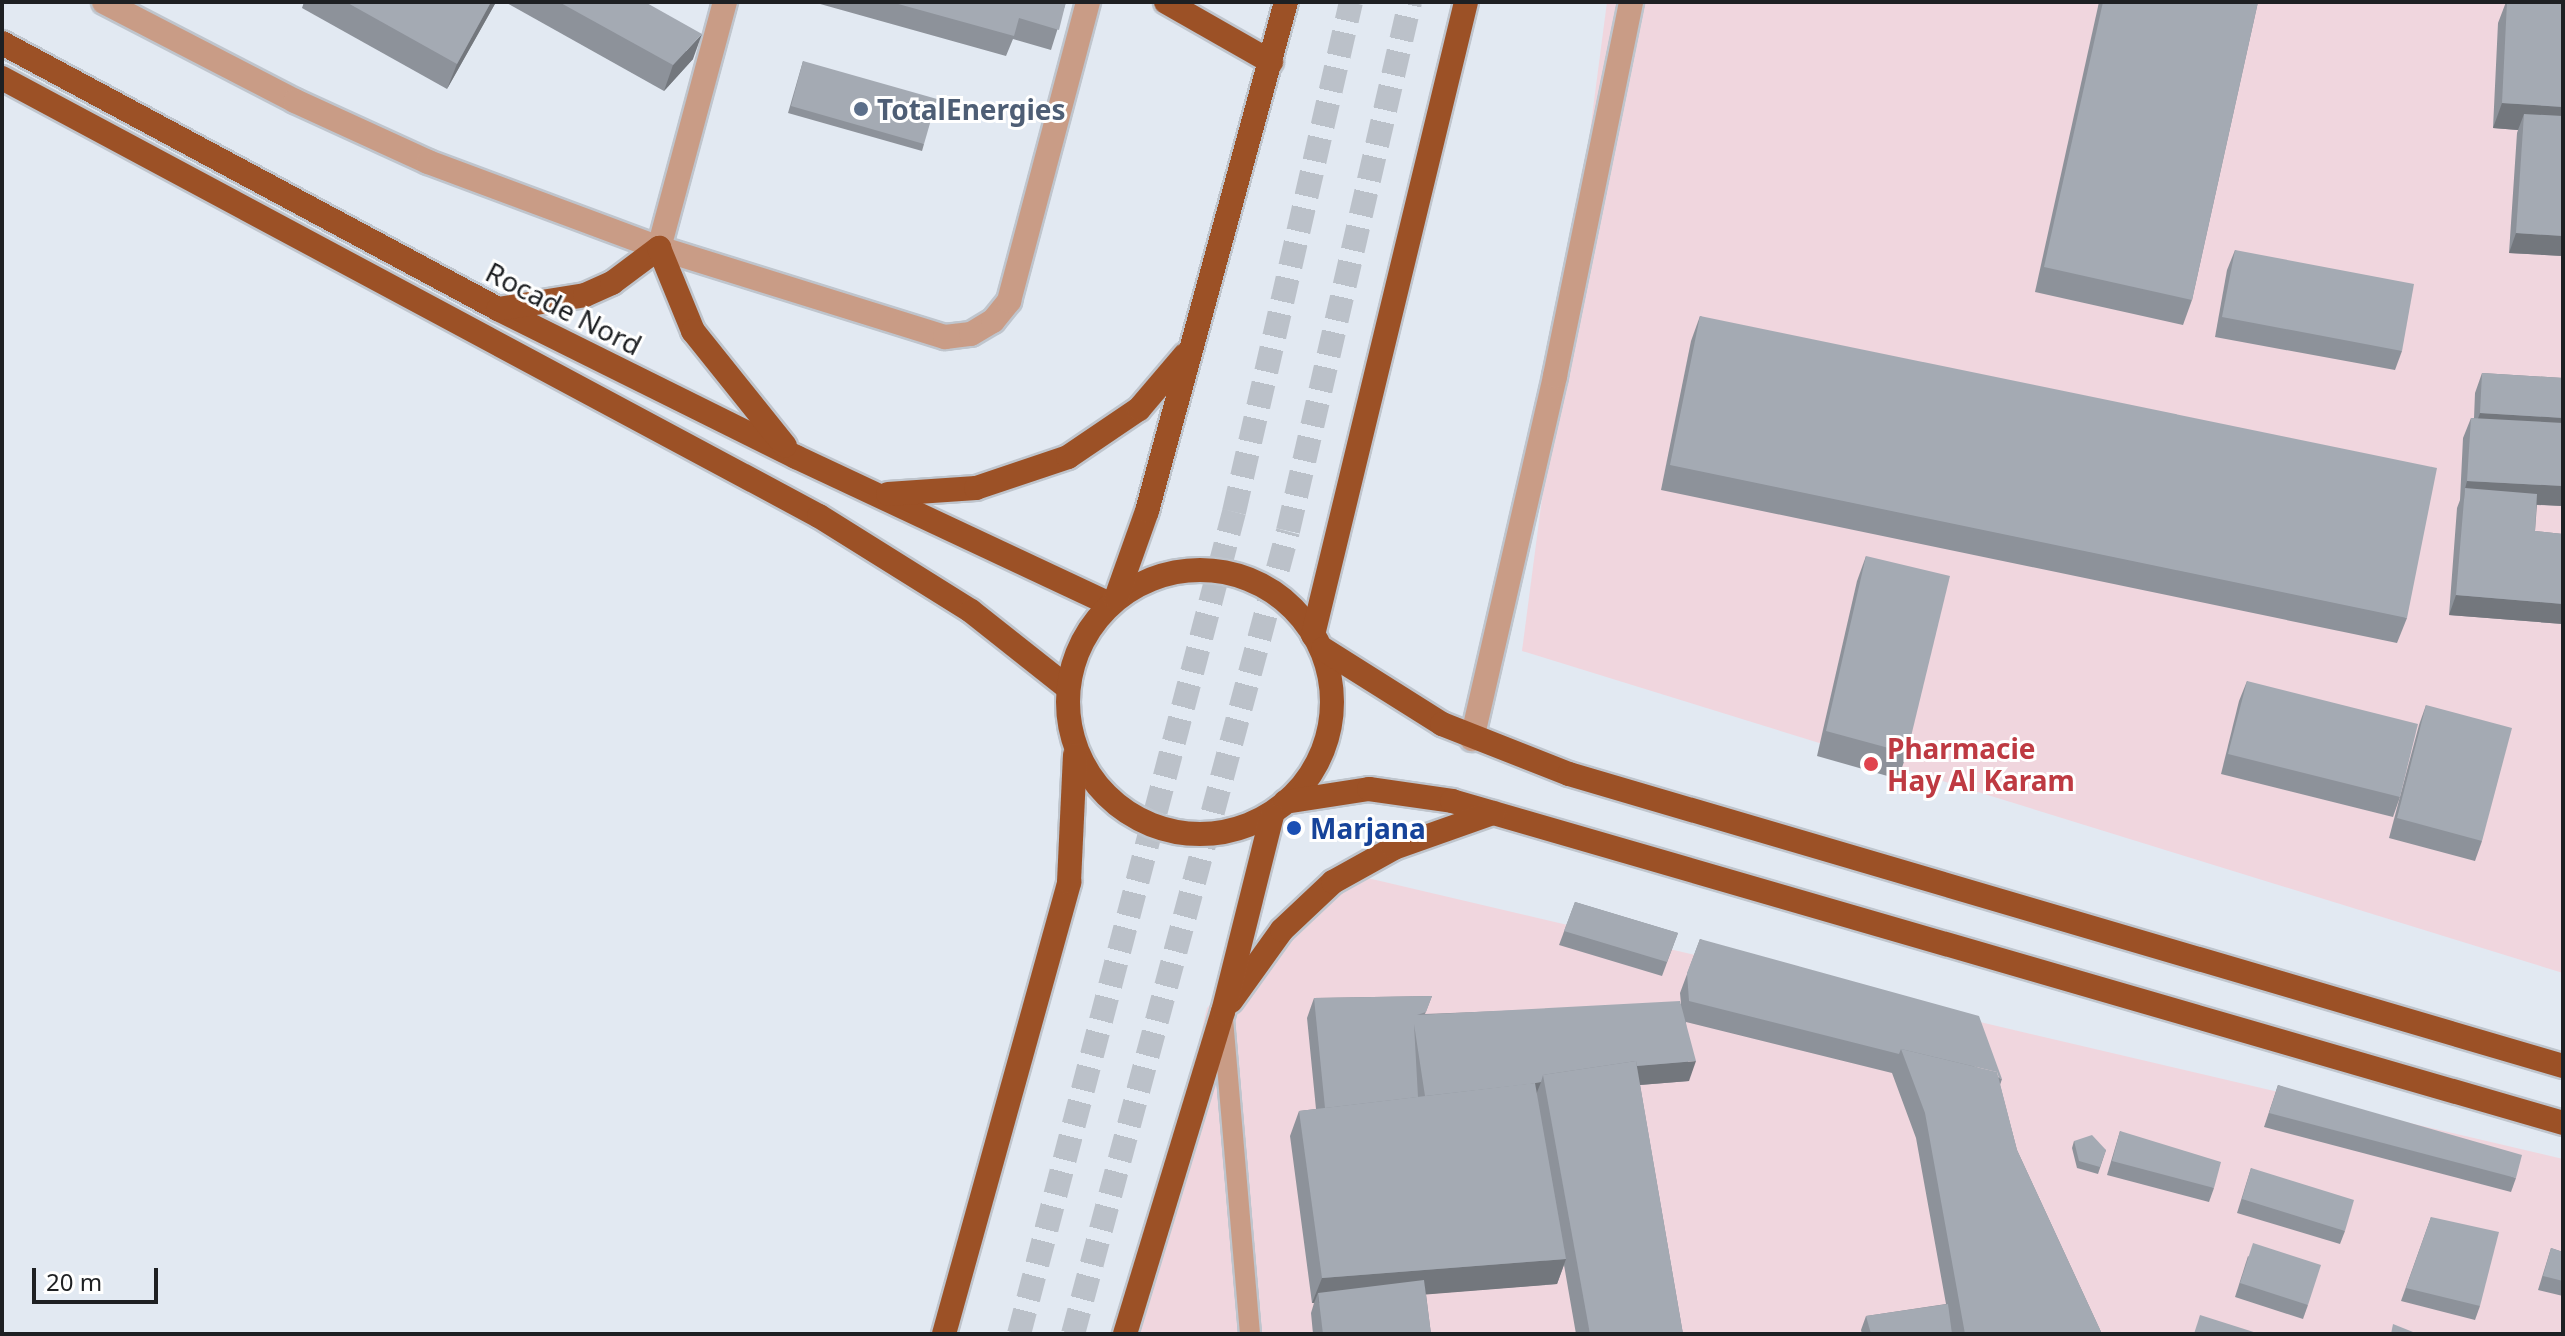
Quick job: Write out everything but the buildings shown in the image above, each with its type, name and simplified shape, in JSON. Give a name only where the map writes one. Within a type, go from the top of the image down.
[{"type":"highway","points":[[1166,2],[1271,62]]},
{"type":"highway","points":[[1113,601],[1196,340],[1286,2]]},
{"type":"highway","points":[[1125,1334],[1223,1012],[1279,809],[1308,779],[1326,738],[1331,683],[1318,642],[1466,2]]},
{"type":"highway","name":"Rocade Nord","points":[[2,43],[498,309],[796,457],[884,495],[1009,559],[1113,601]]},
{"type":"highway","points":[[2,78],[845,531],[971,611],[1067,687]]},
{"type":"highway","points":[[498,309],[585,295],[637,267],[659,248],[693,331],[720,371],[796,457]]},
{"type":"highway","points":[[884,495],[976,488],[1068,457],[1139,409],[1171,376],[1196,340]]},
{"type":"highway","points":[[944,1334],[1069,882],[1077,796],[1067,687],[1089,628],[1113,601],[1164,574],[1227,572],[1284,600],[1318,642],[1380,689],[1472,739],[1569,774],[2563,1066]]},
{"type":"highway","points":[[1075,749],[1111,801],[1166,830],[1229,831],[1279,809],[1369,789],[1493,813],[2563,1123]]},
{"type":"highway","points":[[1223,1012],[1282,930],[1333,882],[1394,848],[1493,813]]},
{"type":"street","points":[[104,2],[295,101],[428,162],[659,248],[920,332],[971,334],[993,321],[1009,301],[1088,2]]},
{"type":"street","points":[[659,248],[725,2]]},
{"type":"street","points":[[1472,739],[1555,376],[1631,2]]},
{"type":"street","points":[[685,46],[711,60]]},
{"type":"lane","points":[[1223,1012],[1250,1334]]},
{"type":"shaded area","points":[[1607,2],[2563,2],[2563,973],[1522,651]]},
{"type":"shaded area","points":[[1342,872],[2563,1159],[2563,1334],[1130,1334],[1207,1008]]},
{"type":"tunnel","points":[[1019,1334],[1234,512],[1351,2]]},
{"type":"tunnel","points":[[1073,1334],[1288,531],[1410,2]]},
{"type":"place","name":"TotalEnergies","points":[[861,109]]},
{"type":"place","name":"Pharmacie Hay Al Karam","points":[[1871,764]]},
{"type":"place","name":"Marjana","points":[[1294,828]]}]
